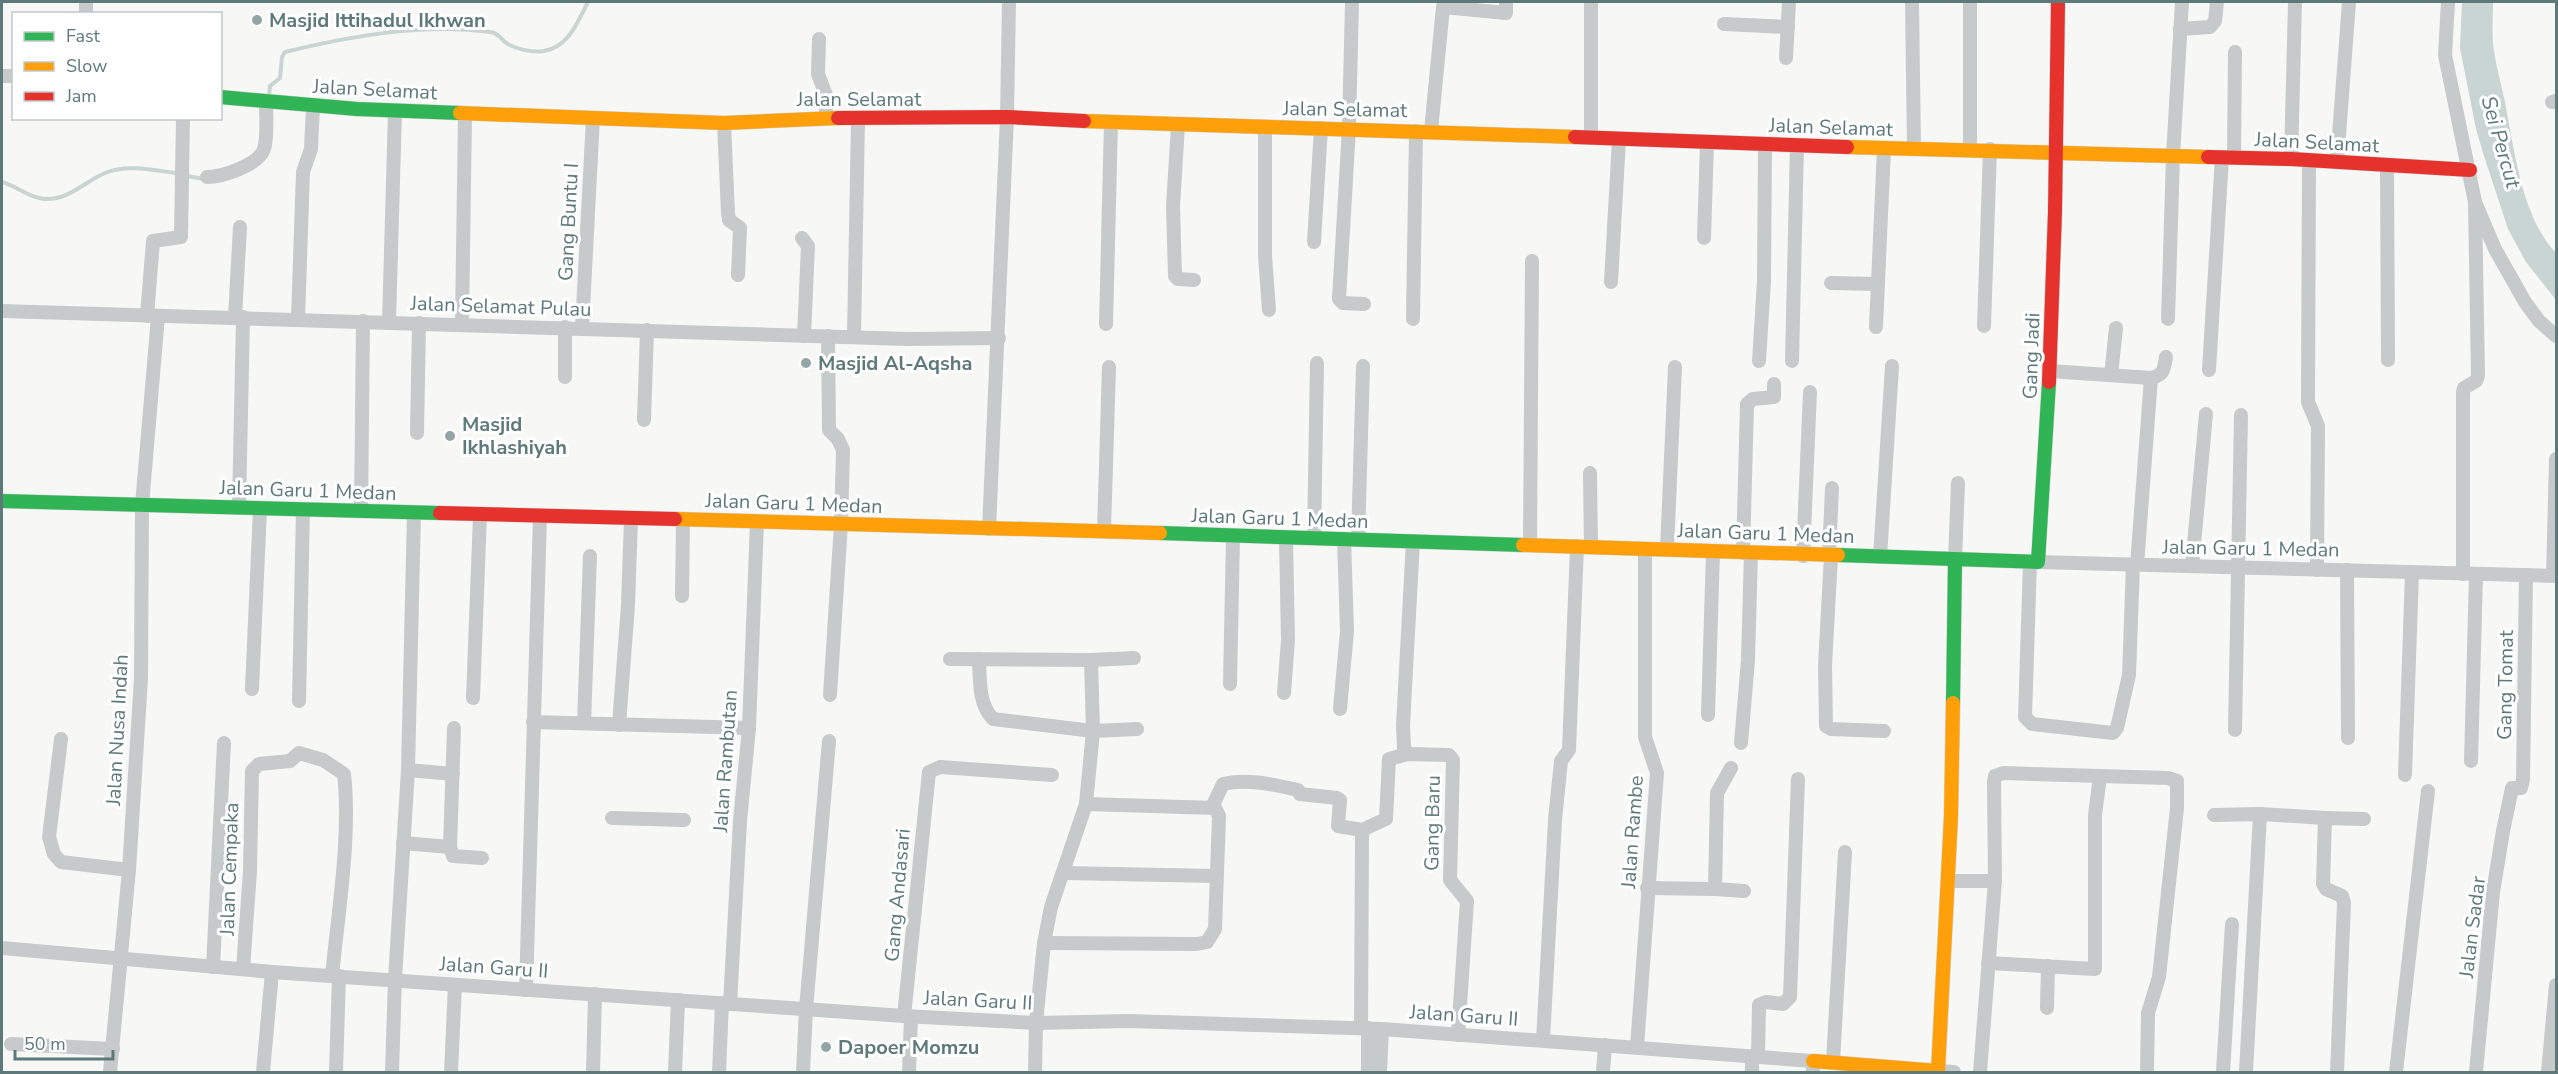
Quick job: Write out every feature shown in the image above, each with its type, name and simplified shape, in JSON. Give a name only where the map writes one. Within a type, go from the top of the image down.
[{"type":"street","points":[[990,529],[1007,117],[1009,2]]},
{"type":"street","points":[[1352,2],[1349,128],[1339,299],[1343,303],[1364,304]]},
{"type":"street","points":[[1431,131],[1443,4],[1506,13],[1506,2]]},
{"type":"street","points":[[1591,2],[1591,138]]},
{"type":"street","points":[[1786,58],[1789,2]]},
{"type":"street","points":[[1912,2],[1914,149]]},
{"type":"street","points":[[1970,2],[1970,149]]},
{"type":"street","name":"Gang Jadi","points":[[2034,562],[2050,371],[2058,152],[2058,2]]},
{"type":"street","points":[[2168,319],[2173,156],[2182,2]]},
{"type":"street","points":[[2180,28],[2210,27],[2215,21],[2217,2]]},
{"type":"street","points":[[2291,159],[2295,2]]},
{"type":"street","points":[[2337,162],[2349,2]]},
{"type":"street","points":[[2448,2],[2445,55],[2475,202],[2478,376],[2476,381],[2464,388],[2463,392],[2470,574],[2471,761]]},
{"type":"street","points":[[1724,24],[1788,27]]},
{"type":"street","points":[[819,39],[818,74],[826,95],[826,118]]},
{"type":"street","points":[[2209,370],[2235,52]]},
{"type":"street","name":"Jalan Selamat","points":[[222,97],[395,111],[724,123],[826,118],[1007,117],[1765,145],[1990,149],[2291,159],[2470,170]]},
{"type":"street","points":[[207,177],[225,175],[257,159],[264,150],[266,102]]},
{"type":"street","points":[[298,319],[303,172],[311,148],[314,106]]},
{"type":"street","points":[[389,322],[395,111]]},
{"type":"street","points":[[462,324],[465,114]]},
{"type":"street","name":"Gang Buntu I","points":[[582,328],[593,118]]},
{"type":"street","points":[[854,337],[858,119]]},
{"type":"street","name":"Jalan Nusa Indah","points":[[110,1072],[129,870],[141,678],[142,505],[153,316],[153,241],[181,237],[183,120]]},
{"type":"street","points":[[1106,324],[1111,122]]},
{"type":"street","points":[[724,123],[729,220],[740,228],[738,275]]},
{"type":"street","points":[[1178,125],[1173,206],[1175,276],[1178,279],[1194,280]]},
{"type":"street","points":[[1265,127],[1265,256],[1269,310]]},
{"type":"street","points":[[1314,242],[1321,128]]},
{"type":"street","points":[[1413,319],[1416,131]]},
{"type":"street","points":[[1611,282],[1619,139]]},
{"type":"street","points":[[1704,238],[1707,142]]},
{"type":"street","points":[[1759,361],[1764,281],[1765,145]]},
{"type":"street","points":[[1792,361],[1797,145]]},
{"type":"street","points":[[1876,327],[1876,284],[1884,148]]},
{"type":"street","points":[[1984,326],[1990,149]]},
{"type":"street","points":[[2309,160],[2308,402],[2318,426],[2317,570]]},
{"type":"street","points":[[2387,165],[2388,360]]},
{"type":"street","points":[[2475,202],[2495,249],[2525,302],[2539,321],[2556,336]]},
{"type":"street","points":[[239,508],[240,227]]},
{"type":"street","points":[[802,238],[808,246],[804,336]]},
{"type":"street","points":[[1530,544],[1532,261]]},
{"type":"street","points":[[1831,283],[1876,284]]},
{"type":"street","name":"Jalan Selamat Pulau","points":[[2,311],[804,336],[999,338]]},
{"type":"street","points":[[361,511],[363,321]]},
{"type":"street","points":[[417,433],[419,323]]},
{"type":"street","points":[[565,327],[565,377]]},
{"type":"street","points":[[2111,375],[2116,328]]},
{"type":"street","points":[[644,420],[647,330]]},
{"type":"street","points":[[828,336],[829,430],[843,450],[841,524],[830,694]]},
{"type":"street","points":[[2050,371],[2151,378],[2161,376],[2164,372],[2166,357]]},
{"type":"street","points":[[1314,538],[1317,363]]},
{"type":"street","points":[[1340,709],[1363,366]]},
{"type":"street","points":[[1880,557],[1892,366]]},
{"type":"street","points":[[1104,531],[1109,367]]},
{"type":"street","points":[[1668,549],[1675,367]]},
{"type":"street","points":[[2034,562],[2025,717],[2032,724],[2112,733],[2117,728],[2129,675],[2135,565],[2151,378]]},
{"type":"street","points":[[1741,743],[1748,660],[1747,404],[1753,399],[1774,397],[1774,384]]},
{"type":"street","points":[[1803,556],[1810,392]]},
{"type":"street","points":[[2192,566],[2206,414]]},
{"type":"street","points":[[2235,730],[2241,415]]},
{"type":"street","points":[[2555,576],[2556,459]]},
{"type":"street","points":[[1543,1040],[1555,820],[1561,761],[1569,750],[1590,473]]},
{"type":"street","points":[[1938,1071],[1948,881],[1958,483]]},
{"type":"street","points":[[1832,488],[1825,665],[1826,726],[1831,729],[1884,730]]},
{"type":"street","name":"Jalan Garu 1 Medan","points":[[2,501],[1104,531],[1233,537],[1530,544],[1803,556],[2555,576]]},
{"type":"street","points":[[252,689],[260,508]]},
{"type":"street","points":[[299,701],[303,509]]},
{"type":"street","points":[[392,1072],[395,979],[408,770],[414,513]]},
{"type":"street","points":[[473,698],[480,515]]},
{"type":"street","points":[[526,990],[540,516]]},
{"type":"street","points":[[619,724],[628,605],[631,519]]},
{"type":"street","points":[[682,596],[683,520]]},
{"type":"street","name":"Jalan Rambutan","points":[[719,1072],[749,728],[757,522]]},
{"type":"street","points":[[1230,684],[1233,537]]},
{"type":"street","points":[[1284,693],[1288,640],[1286,538]]},
{"type":"street","points":[[1212,807],[1223,784],[1231,782],[1276,785],[1298,790],[1300,794],[1337,798],[1340,800],[1338,826],[1362,830],[1386,819],[1388,760],[1408,754],[1404,748],[1403,725],[1413,541]]},
{"type":"street","name":"Jalan Rambe","points":[[1637,1047],[1657,773],[1645,737],[1645,549]]},
{"type":"street","points":[[1708,715],[1713,551]]},
{"type":"street","points":[[584,723],[590,556]]},
{"type":"street","points":[[2347,570],[2348,738]]},
{"type":"street","points":[[2405,776],[2412,573]]},
{"type":"street","name":"Gang Tomat","points":[[2514,787],[2521,788],[2523,780],[2526,575]]},
{"type":"street","points":[[950,659],[1134,658]]},
{"type":"street","points":[[979,659],[985,711],[993,718],[1093,731],[1137,729]]},
{"type":"street","points":[[1035,1072],[1036,1023],[1044,943],[1051,908],[1086,804],[1093,731],[1091,660]]},
{"type":"street","points":[[533,722],[749,728]]},
{"type":"street","points":[[454,728],[450,847],[453,856],[482,858]]},
{"type":"street","points":[[61,739],[49,837],[54,854],[61,862],[129,870]]},
{"type":"street","points":[[803,1072],[806,1009],[829,741]]},
{"type":"street","points":[[213,967],[224,743]]},
{"type":"street","name":"Jalan Cempaka","points":[[243,969],[250,871],[252,771],[260,765],[290,761],[299,753],[323,760],[344,774],[346,807],[336,976]]},
{"type":"street","name":"Gang Baru","points":[[1408,754],[1449,755],[1453,760],[1450,880],[1467,901],[1458,1035]]},
{"type":"street","name":"Gang Andasari","points":[[909,1072],[908,1016],[929,772],[940,767],[1052,775]]},
{"type":"street","points":[[1715,889],[1717,793],[1731,768]]},
{"type":"street","points":[[408,770],[453,774]]},
{"type":"street","points":[[1980,1072],[1995,882],[1995,776],[2003,773],[2173,778],[2178,786],[2159,977],[2148,1013],[2147,1072]]},
{"type":"street","points":[[1988,963],[2095,969],[2095,815],[2100,776]]},
{"type":"street","points":[[1752,1072],[1759,1005],[1766,1002],[1783,1004],[1790,998],[1798,779]]},
{"type":"street","name":"Jalan Sadar","points":[[2476,1072],[2493,892],[2503,831],[2514,787]]},
{"type":"street","points":[[2396,1072],[2428,791]]},
{"type":"street","points":[[1044,943],[1197,944],[1207,942],[1215,929],[1218,810],[1212,807],[1086,804]]},
{"type":"street","points":[[2246,1072],[2260,814]]},
{"type":"street","points":[[2214,815],[2260,814],[2364,819]]},
{"type":"street","points":[[612,818],[684,820]]},
{"type":"street","points":[[2325,818],[2323,884],[2326,889],[2342,896],[2344,903],[2337,1072]]},
{"type":"street","points":[[1362,830],[1370,1028],[1368,1072]]},
{"type":"street","points":[[403,843],[450,847]]},
{"type":"street","points":[[1833,1062],[1845,852]]},
{"type":"street","points":[[1064,873],[1216,876]]},
{"type":"street","points":[[1948,881],[1995,882]]},
{"type":"street","points":[[1647,888],[1744,891]]},
{"type":"street","points":[[2223,1072],[2232,924]]},
{"type":"street","name":"Jalan Garu II","points":[[2,948],[272,972],[908,1016],[1036,1023],[1129,1021],[1370,1028],[1755,1057],[1813,1067],[1833,1062],[1880,1068],[1954,1072]]},
{"type":"street","points":[[2047,1008],[2048,966]]},
{"type":"street","points":[[263,1072],[272,972]]},
{"type":"street","points":[[336,976],[336,1072]]},
{"type":"street","points":[[452,1072],[455,985]]},
{"type":"street","points":[[2548,1072],[2556,986]]},
{"type":"street","points":[[593,1072],[595,994]]},
{"type":"street","points":[[675,1072],[678,1000]]},
{"type":"street","points":[[1370,1028],[1380,1072]]},
{"type":"street","points":[[11,1044],[113,1049]]},
{"type":"street","points":[[1603,1072],[1605,1045]]},
{"type":"water","name":"Sei Percut","points":[[2462,2],[2493,2],[2494,50],[2516,161],[2527,202],[2535,221],[2544,238],[2556,253],[2556,300],[2526,262],[2508,229],[2484,156],[2476,129],[2460,48]]},
{"type":"waterway","points":[[269,96],[270,86],[280,78],[282,57],[285,52],[361,36],[439,29],[493,33],[513,47],[529,51],[544,51],[553,49],[566,39],[588,2]]},
{"type":"waterway","points":[[2,182],[34,196],[54,199],[69,194],[113,170],[140,168],[175,173]]},
{"type":"waterway","points":[[187,176],[204,179]]},
{"type":"traffic: fast","points":[[222,97],[357,109],[460,113]]},
{"type":"traffic: fast","points":[[1838,555],[2038,562],[2049,382]]},
{"type":"traffic: fast","points":[[2,501],[440,513]]},
{"type":"traffic: fast","points":[[1160,533],[1523,545]]},
{"type":"traffic: fast","points":[[1953,703],[1955,560]]},
{"type":"traffic: slow","points":[[460,113],[724,123],[838,118]]},
{"type":"traffic: slow","points":[[1084,121],[1575,137]]},
{"type":"traffic: slow","points":[[1847,147],[2208,157]]},
{"type":"traffic: slow","points":[[675,519],[1160,533]]},
{"type":"traffic: slow","points":[[1523,545],[1838,555]]},
{"type":"traffic: slow","points":[[1813,1061],[1938,1071],[1951,816],[1953,703]]},
{"type":"traffic: jam","points":[[2049,382],[2055,212],[2058,2]]},
{"type":"traffic: jam","points":[[838,118],[1007,117],[1084,121]]},
{"type":"traffic: jam","points":[[1575,137],[1847,147]]},
{"type":"traffic: jam","points":[[2208,157],[2291,159],[2470,170]]},
{"type":"traffic: jam","points":[[440,513],[675,519]]},
{"type":"place","name":"Masjid Ittihadul Ikhwan","points":[[257,20]]},
{"type":"place","name":"Masjid Al-Aqsha","points":[[806,363]]},
{"type":"place","name":"Masjid Ikhlashiyah","points":[[450,436]]},
{"type":"place","name":"Dapoer Momzu","points":[[826,1047]]}]
